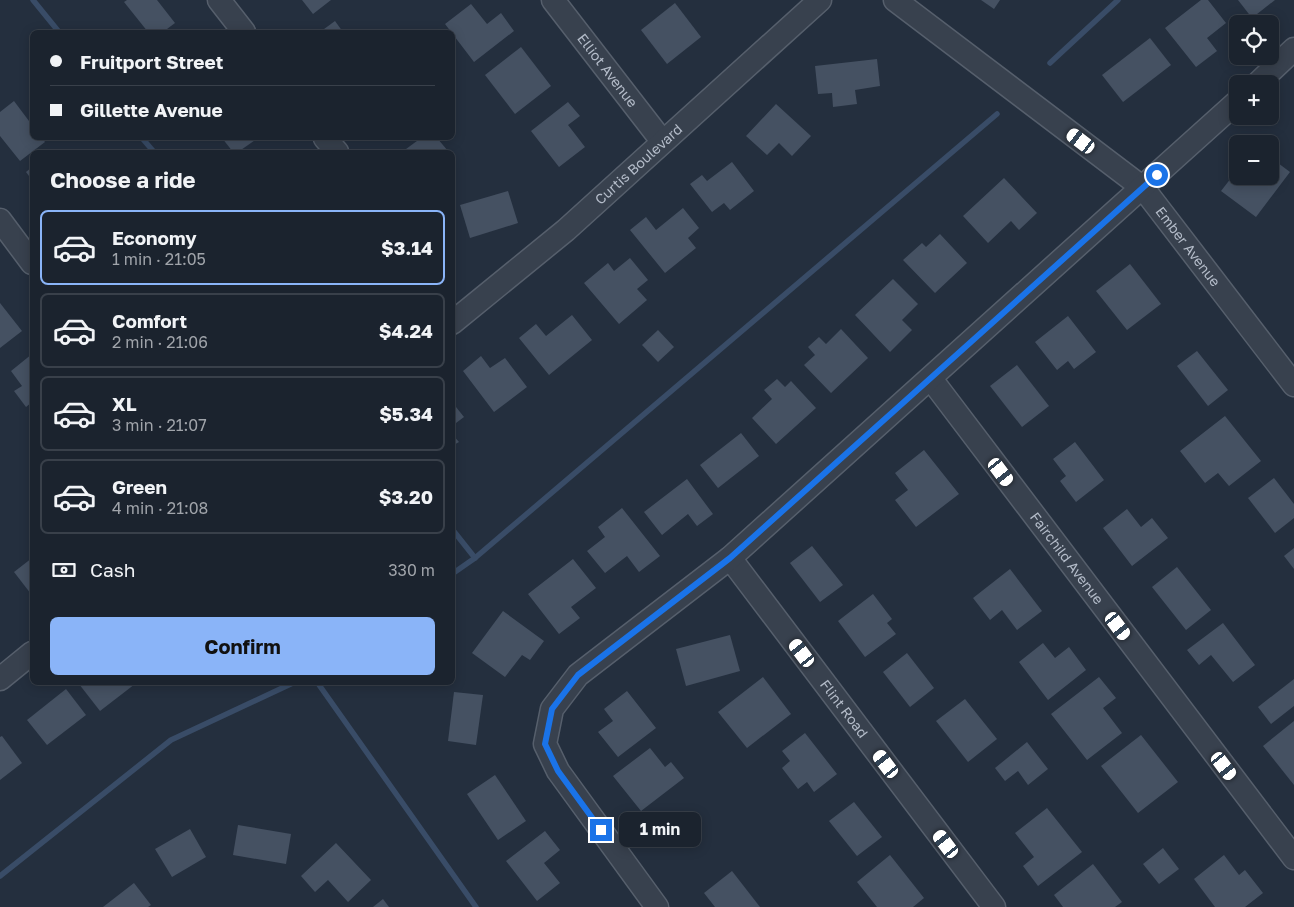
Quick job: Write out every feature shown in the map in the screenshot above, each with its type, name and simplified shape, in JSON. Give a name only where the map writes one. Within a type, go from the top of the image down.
[{"type":"street","points":[[219,0],[242,30]]},
{"type":"street","name":"Elliot Avenue","points":[[553,0],[662,141]]},
{"type":"street","name":"Curtis Boulevard","points":[[456,313],[566,230],[662,141],[820,0]]},
{"type":"street","name":"Ember Avenue","points":[[895,0],[1143,188],[1294,385]]},
{"type":"street","points":[[1266,75],[1294,49]]},
{"type":"street","points":[[653,906],[558,771],[545,744],[552,709],[578,675],[730,558],[1229,109]]},
{"type":"street","points":[[327,140],[335,150]]},
{"type":"street","points":[[0,220],[30,260]]},
{"type":"street","name":"Fairchild Avenue","points":[[931,379],[1294,858]]},
{"type":"street","name":"Flint Road","points":[[730,558],[994,907]]},
{"type":"street","points":[[3,670],[30,654]]},
{"type":"building","points":[[127,0],[157,0],[175,23],[166,30],[146,30],[124,2]]},
{"type":"building","points":[[302,0],[331,0],[313,14]]},
{"type":"building","points":[[981,0],[1000,0],[994,9]]},
{"type":"building","points":[[1201,0],[1208,0],[1226,23],[1207,38],[1217,51],[1196,67],[1165,28]]},
{"type":"building","points":[[1238,0],[1275,0],[1256,15],[1250,15]]},
{"type":"building","points":[[675,3],[701,37],[667,64],[641,30]]},
{"type":"building","points":[[471,4],[487,24],[501,13],[514,31],[474,62],[455,37],[455,30],[450,30],[445,24]]},
{"type":"building","points":[[335,21],[342,30],[323,30]]},
{"type":"building","points":[[1150,38],[1171,65],[1123,102],[1102,75]]},
{"type":"building","points":[[521,47],[551,86],[515,114],[485,75]]},
{"type":"building","points":[[877,59],[880,86],[855,90],[857,104],[833,107],[832,93],[818,94],[815,66]]},
{"type":"building","points":[[14,101],[30,122],[30,140],[44,140],[45,142],[34,150],[30,150],[30,153],[20,161],[0,136],[0,112]]},
{"type":"building","points":[[568,102],[580,116],[568,125],[585,147],[559,167],[531,131]]},
{"type":"building","points":[[776,104],[811,136],[792,156],[779,143],[767,155],[746,136]]},
{"type":"building","points":[[224,140],[255,140],[241,150],[231,150]]},
{"type":"building","points":[[418,140],[439,140],[447,150],[405,150]]},
{"type":"building","points":[[732,162],[754,191],[730,210],[724,203],[712,212],[690,184],[702,175],[707,181]]},
{"type":"building","points":[[1279,164],[1290,172],[1256,217],[1221,191],[1229,181],[1229,185],[1279,185]]},
{"type":"building","points":[[30,169],[30,177],[26,172]]},
{"type":"building","points":[[1004,178],[1037,213],[1019,230],[1011,221],[988,243],[963,216]]},
{"type":"building","points":[[508,191],[518,223],[470,238],[460,205]]},
{"type":"building","points":[[683,208],[699,228],[688,238],[696,248],[665,273],[630,230],[646,217],[656,230]]},
{"type":"building","points":[[940,234],[967,263],[935,293],[903,260],[922,243],[926,247]]},
{"type":"building","points":[[630,258],[648,280],[637,289],[647,300],[619,324],[584,283],[608,263],[614,271]]},
{"type":"building","points":[[1130,264],[1161,304],[1127,330],[1096,291]]},
{"type":"building","points":[[893,279],[918,304],[902,320],[912,330],[890,352],[855,315]]},
{"type":"building","points":[[0,303],[22,331],[0,348]]},
{"type":"building","points":[[572,315],[592,340],[549,375],[519,338],[536,324],[546,336]]},
{"type":"building","points":[[1068,316],[1096,352],[1074,369],[1068,361],[1057,370],[1035,342]]},
{"type":"building","points":[[841,329],[868,358],[831,393],[804,365],[815,355],[808,347],[819,337],[826,344]]},
{"type":"building","points":[[658,330],[674,347],[658,362],[642,345]]},
{"type":"building","points":[[1197,351],[1228,390],[1208,406],[1177,366]]},
{"type":"building","points":[[30,356],[30,404],[26,407],[14,391],[22,386],[11,371]]},
{"type":"building","points":[[481,356],[490,368],[505,358],[527,387],[494,412],[463,371]]},
{"type":"building","points":[[1017,365],[1049,406],[1022,427],[990,386]]},
{"type":"building","points":[[777,379],[785,387],[791,381],[816,408],[776,444],[752,418],[772,399],[764,390]]},
{"type":"building","points":[[455,406],[464,417],[455,424]]},
{"type":"building","points":[[1225,416],[1261,461],[1229,486],[1218,473],[1205,483],[1180,451]]},
{"type":"building","points":[[741,433],[759,456],[718,488],[700,465]]},
{"type":"building","points":[[1075,442],[1104,480],[1076,502],[1060,481],[1066,476],[1053,459]]},
{"type":"building","points":[[924,450],[959,494],[916,527],[895,500],[908,490],[895,473]]},
{"type":"building","points":[[1274,478],[1294,504],[1294,518],[1275,533],[1248,498]]},
{"type":"building","points":[[687,479],[713,514],[697,526],[688,514],[662,535],[644,512]]},
{"type":"building","points":[[622,508],[660,556],[639,572],[627,556],[605,573],[587,551],[605,537],[598,527]]},
{"type":"building","points":[[1127,509],[1141,527],[1152,518],[1168,538],[1132,566],[1103,528]]},
{"type":"building","points":[[812,546],[843,585],[820,602],[790,563]]},
{"type":"building","points":[[1294,548],[1294,569],[1284,556]]},
{"type":"building","points":[[573,559],[596,588],[571,607],[580,618],[559,634],[528,594]]},
{"type":"building","points":[[30,560],[30,593],[14,572]]},
{"type":"building","points":[[1177,567],[1211,610],[1186,630],[1152,587]]},
{"type":"building","points":[[1010,569],[1042,611],[1017,630],[1002,610],[990,620],[973,598]]},
{"type":"building","points":[[873,594],[892,619],[887,623],[896,634],[865,657],[838,621]]},
{"type":"building","points":[[503,611],[544,641],[530,660],[522,655],[505,677],[472,653]]},
{"type":"building","points":[[1223,623],[1255,665],[1233,682],[1211,655],[1199,665],[1187,650]]},
{"type":"building","points":[[730,635],[740,671],[686,686],[676,649]]},
{"type":"building","points":[[1043,643],[1055,658],[1069,647],[1086,670],[1048,700],[1019,662]]},
{"type":"building","points":[[907,653],[934,688],[910,707],[883,672]]},
{"type":"building","points":[[763,677],[791,714],[747,748],[718,712]]},
{"type":"building","points":[[1099,677],[1116,698],[1103,708],[1122,733],[1087,760],[1051,714]]},
{"type":"building","points":[[1294,679],[1294,706],[1271,724],[1258,707]]},
{"type":"building","points":[[80,685],[134,685],[100,711]]},
{"type":"building","points":[[66,689],[86,715],[47,745],[27,720]]},
{"type":"building","points":[[627,691],[656,728],[618,757],[598,732],[613,721],[604,709]]},
{"type":"building","points":[[454,692],[483,695],[476,745],[448,741]]},
{"type":"building","points":[[965,699],[997,739],[968,762],[936,721]]},
{"type":"building","points":[[1294,721],[1294,785],[1263,746]]},
{"type":"building","points":[[805,733],[837,774],[814,792],[807,782],[798,789],[782,768],[790,761],[782,751]]},
{"type":"building","points":[[1141,735],[1178,782],[1138,813],[1101,766]]},
{"type":"building","points":[[2,736],[22,763],[0,780],[0,737]]},
{"type":"building","points":[[1027,742],[1048,769],[1028,785],[1018,771],[1005,781],[995,768]]},
{"type":"building","points":[[650,748],[665,767],[671,762],[684,778],[641,811],[613,776]]},
{"type":"building","points":[[495,775],[526,821],[498,840],[467,794]]},
{"type":"building","points":[[854,802],[882,837],[857,856],[829,821]]},
{"type":"building","points":[[1047,808],[1082,852],[1038,886],[1023,866],[1034,857],[1015,833]]},
{"type":"building","points":[[238,825],[291,834],[286,864],[233,855]]},
{"type":"building","points":[[190,829],[206,857],[172,877],[155,849]]},
{"type":"building","points":[[545,831],[560,850],[544,863],[560,883],[537,901],[506,861]]},
{"type":"building","points":[[336,843],[371,880],[348,902],[328,880],[315,892],[301,876]]},
{"type":"building","points":[[1163,848],[1179,869],[1159,884],[1143,864]]},
{"type":"building","points":[[890,855],[924,898],[913,907],[877,907],[857,882]]},
{"type":"building","points":[[1224,855],[1239,875],[1245,870],[1263,893],[1245,907],[1215,907],[1194,879]]},
{"type":"building","points":[[1093,864],[1122,902],[1115,907],[1063,907],[1054,895]]},
{"type":"building","points":[[732,871],[760,907],[715,907],[704,893]]},
{"type":"building","points":[[134,883],[151,905],[148,907],[103,907]]},
{"type":"building","points":[[383,899],[389,907],[373,907]]},
{"type":"waterway","points":[[33,0],[57,30]]},
{"type":"waterway","points":[[1050,63],[1118,0]]},
{"type":"waterway","points":[[455,572],[475,558],[997,114]]},
{"type":"waterway","points":[[144,140],[152,150]]},
{"type":"waterway","points":[[455,533],[475,558]]},
{"type":"waterway","points":[[0,876],[171,740],[289,685]]},
{"type":"waterway","points":[[319,685],[476,907]]},
{"type":"route","points":[[601,830],[558,771],[545,744],[552,709],[578,675],[730,558],[1157,175]]}]
